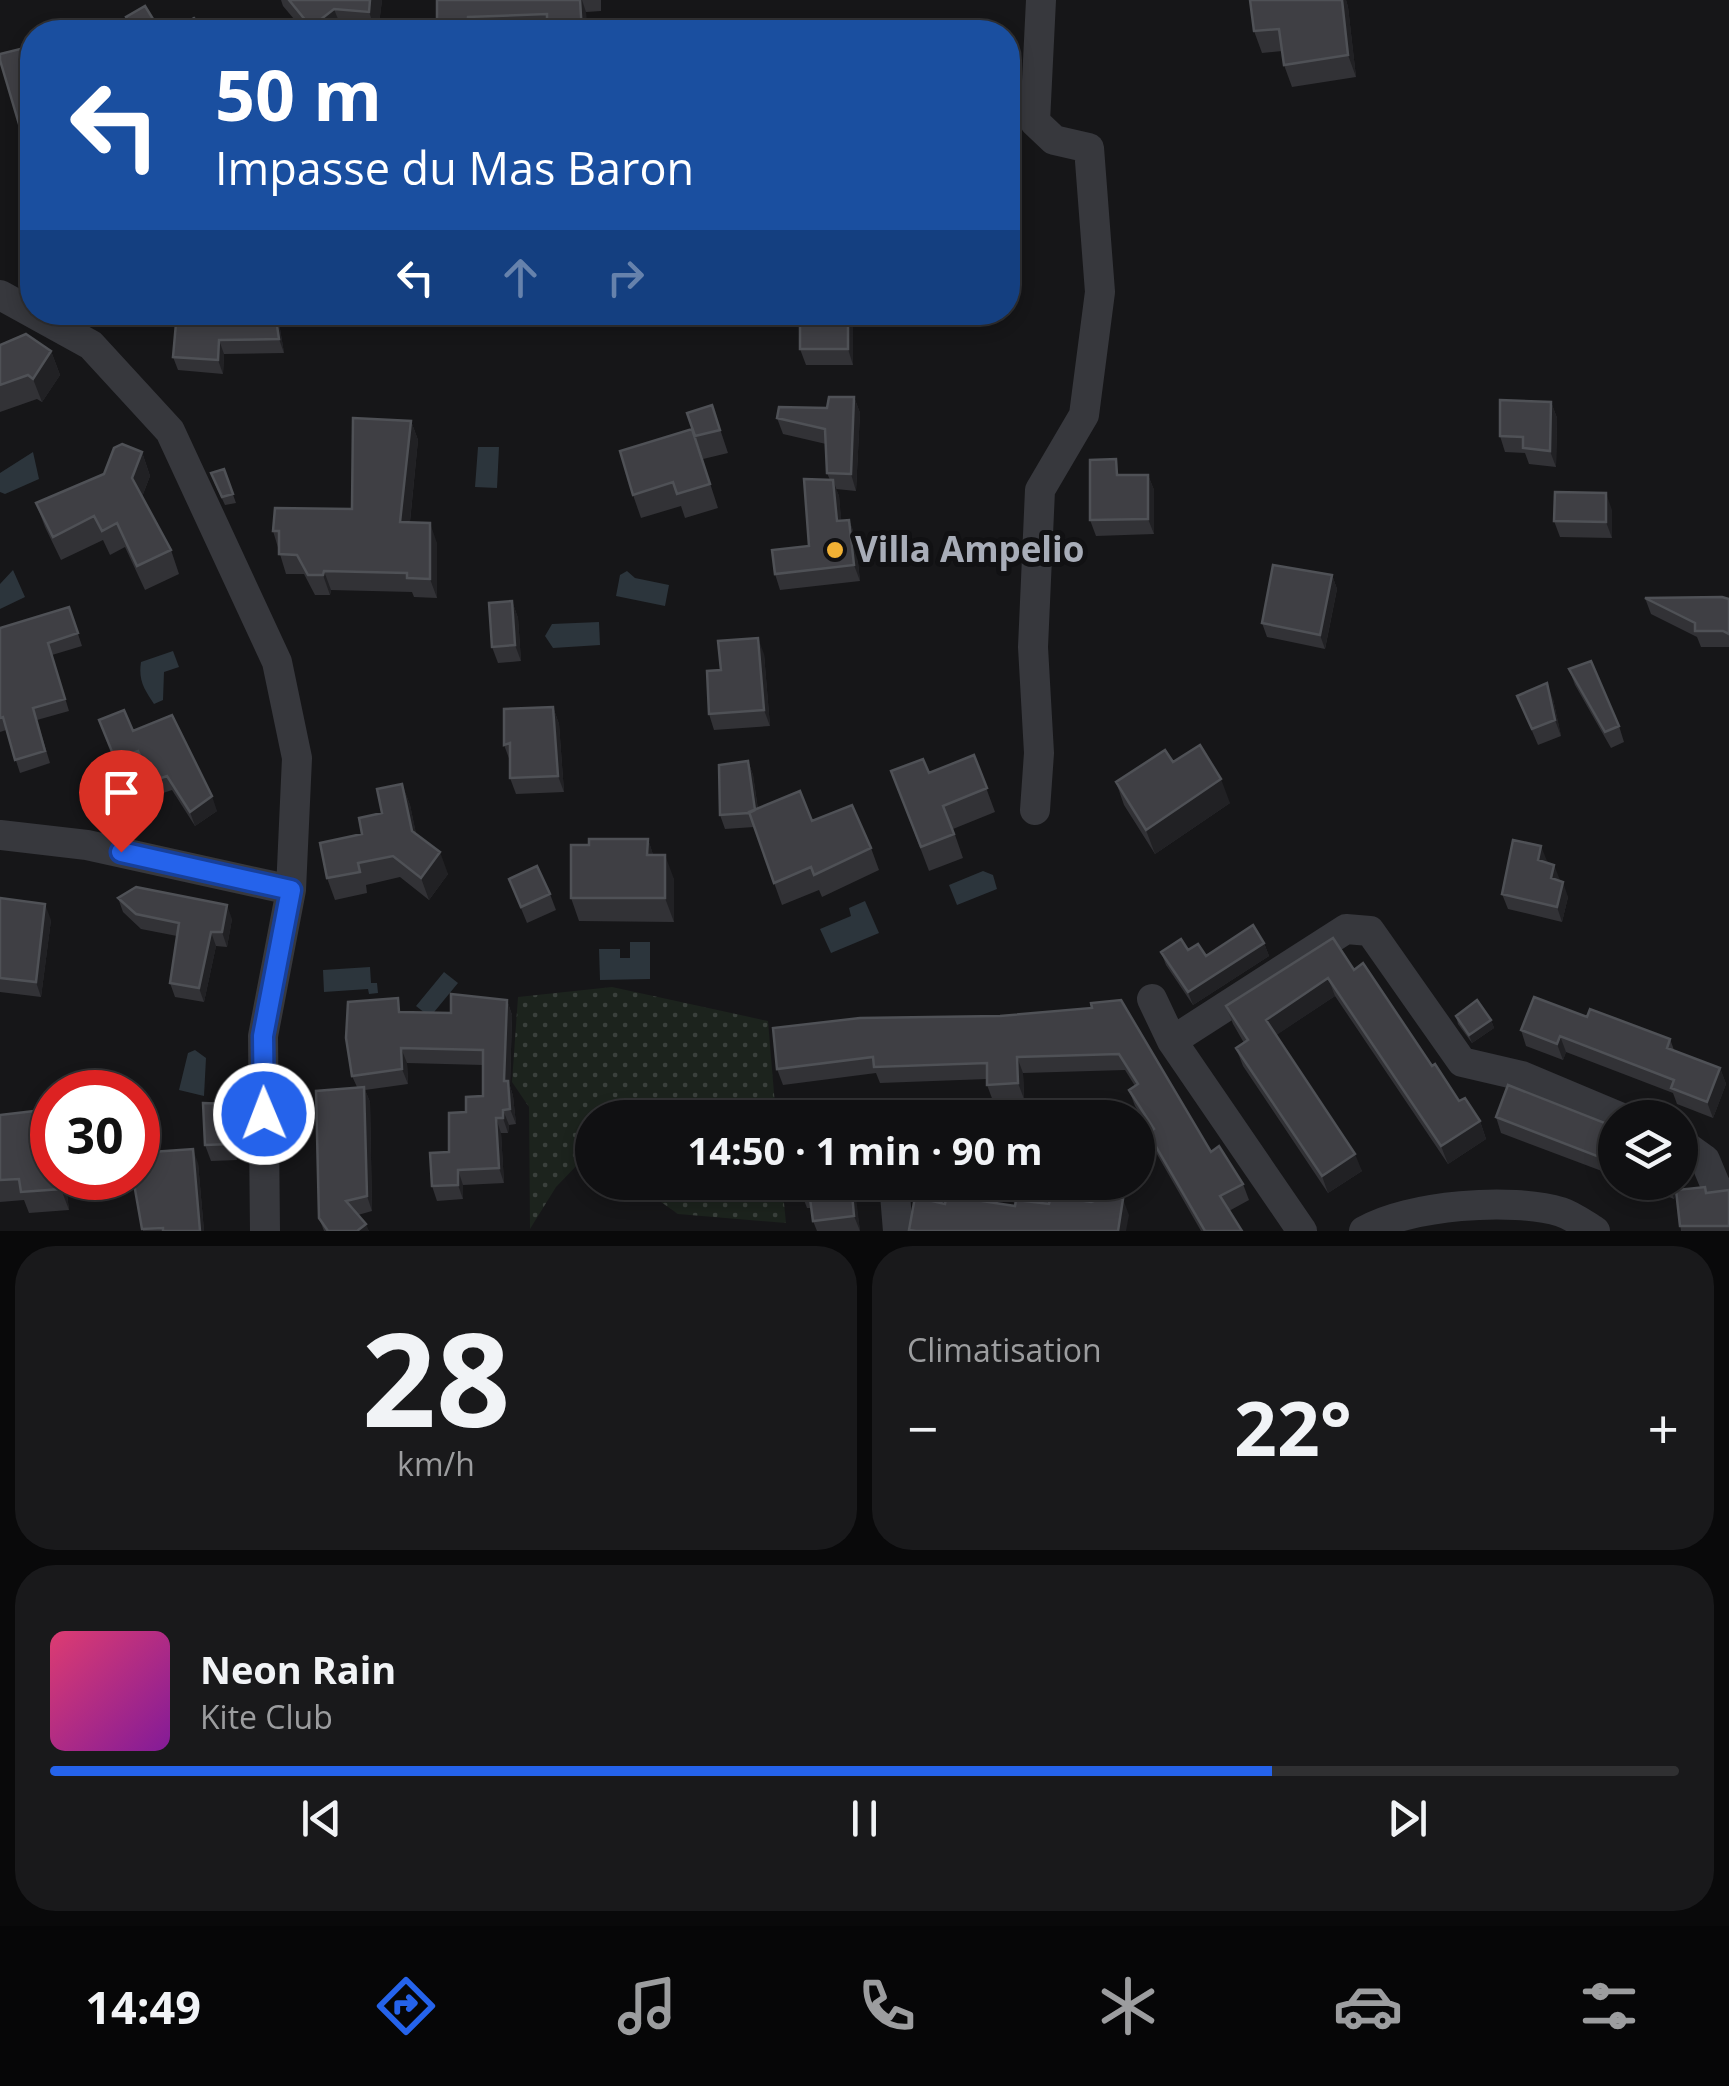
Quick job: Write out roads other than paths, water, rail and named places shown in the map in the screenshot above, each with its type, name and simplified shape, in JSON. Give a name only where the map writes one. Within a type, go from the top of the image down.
[{"type":"street","points":[[1036,810],[1039,753],[1034,647],[1040,490],[1084,415],[1100,292],[1090,148],[1054,140],[1035,122],[1041,0]]},
{"type":"street","points":[[54,325],[91,346],[170,431],[277,662],[297,758],[291,890],[263,1036],[266,1231]]},
{"type":"street","points":[[0,836],[87,845],[291,890]]},
{"type":"street","points":[[1172,1041],[1346,929],[1370,932],[1462,1062],[1522,1076],[1598,1108]]},
{"type":"street","points":[[1152,999],[1172,1041],[1302,1231]]},
{"type":"street","points":[[1698,1155],[1705,1160],[1716,1189],[1729,1194]]},
{"type":"street","points":[[895,1200],[898,1231]]},
{"type":"street","points":[[1364,1231],[1381,1221],[1561,1212],[1595,1231]]},
{"type":"place","name":"Villa Ampelio","points":[[835,550]]}]
